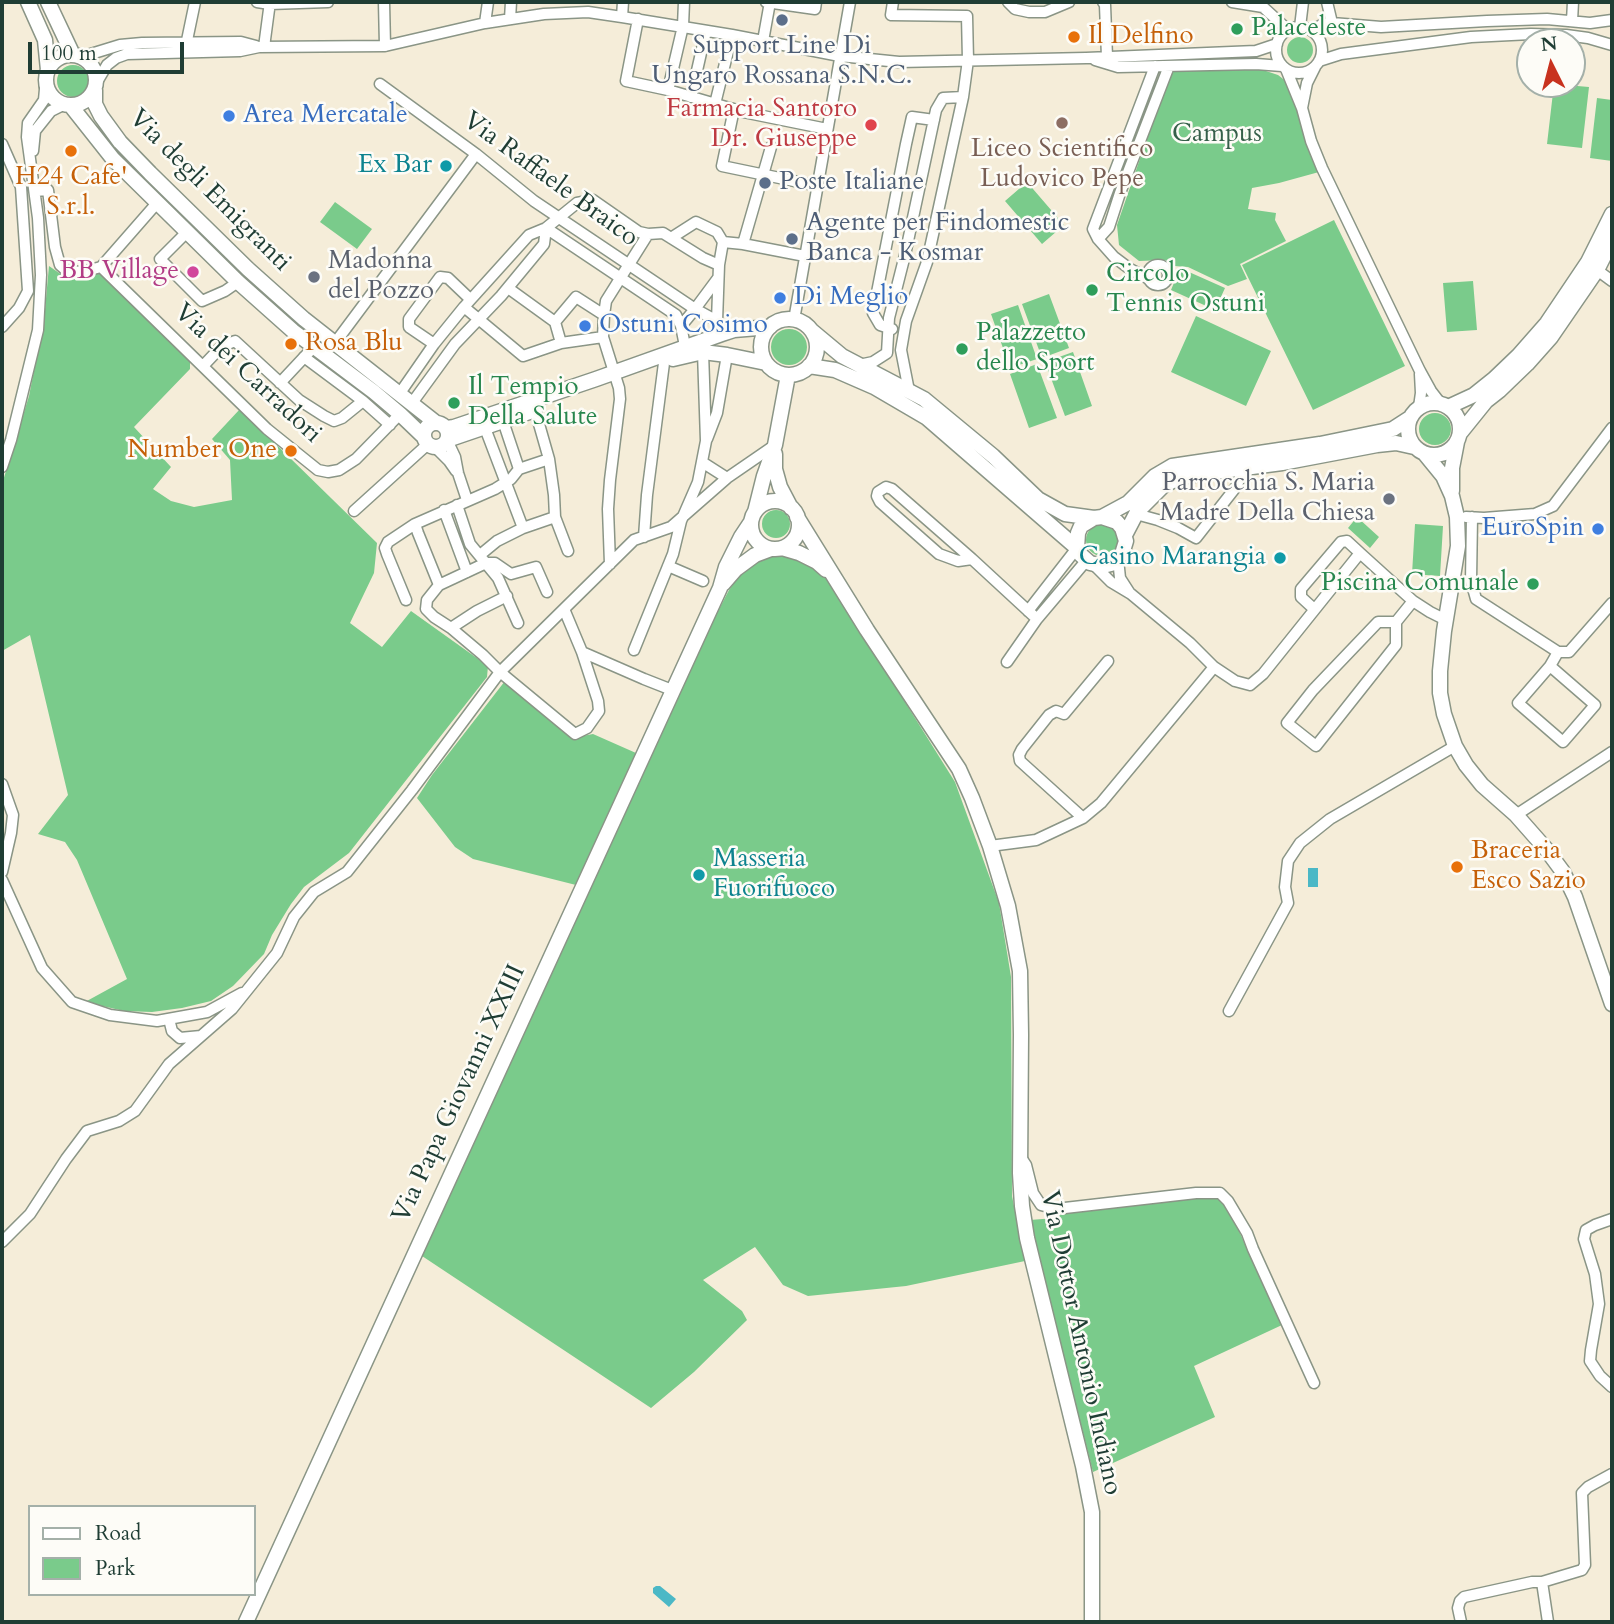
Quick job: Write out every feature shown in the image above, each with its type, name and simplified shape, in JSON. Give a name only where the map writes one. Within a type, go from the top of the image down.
[{"type":"main road","name":"Via degli Emigranti","points":[[28,2],[44,40],[46,87],[56,101],[67,105],[113,159],[238,282],[293,331],[309,352],[436,436]]},
{"type":"main road","name":"Via degli Emigranti","points":[[48,2],[77,56],[93,67],[95,104],[120,142],[248,269],[304,319],[412,403],[436,436]]},
{"type":"main road","points":[[47,74],[58,59],[77,56]]},
{"type":"main road","points":[[67,105],[85,102],[96,86]]},
{"type":"main road","points":[[1077,548],[1081,526],[1128,503],[1155,476],[1172,466],[1320,444],[1392,429],[1433,403],[1444,405],[1474,396],[1518,356],[1547,323],[1588,262],[1612,214]]},
{"type":"main road","points":[[1125,535],[1136,514],[1163,486],[1176,479],[1396,443],[1440,456],[1447,453],[1486,401],[1527,364],[1551,337],[1597,270],[1612,240]]},
{"type":"main road","points":[[436,436],[485,428],[535,410],[685,346],[719,327],[734,330],[769,327],[785,319],[794,320],[801,322],[842,356],[924,399],[993,456],[1038,499],[1065,514],[1117,522],[1125,535],[1125,548],[1111,564],[1103,566],[1091,563],[927,418],[874,387],[835,370],[809,366]]},
{"type":"main road","points":[[769,327],[762,341],[762,356],[772,370],[788,375],[803,372],[816,356],[812,331]]},
{"type":"main road","points":[[436,436],[454,427],[703,352],[766,363]]},
{"type":"main road","name":"Via Papa Giovanni XXIII","points":[[246,1622],[720,588],[726,567],[753,517],[775,445],[788,375]]},
{"type":"main road","points":[[1444,405],[1458,418],[1459,437],[1452,468],[1452,496]]},
{"type":"main road","points":[[1415,412],[1408,433],[1410,440],[1443,477],[1464,517],[1440,671],[1444,715],[1455,746],[1466,765],[1482,785],[1517,815],[1563,872],[1575,897],[1612,1004]]},
{"type":"main road","name":"Via Papa Giovanni XXIII","points":[[775,445],[775,469],[780,487],[794,513]]},
{"type":"main road","points":[[765,503],[786,504],[794,513],[798,524],[794,539],[777,548],[758,542],[754,537],[753,517],[765,503]]},
{"type":"main road","name":"Via Dottor Antonio Indiano","points":[[794,513],[832,576],[959,769],[990,846],[1008,906],[1020,971],[1021,1206],[1083,1466],[1091,1512],[1092,1622]]},
{"type":"main road","name":"Via Papa Giovanni XXIII","points":[[720,588],[737,569],[755,555],[777,548]]},
{"type":"main road","name":"Via Dottor Antonio Indiano","points":[[777,548],[799,553],[817,562],[832,576]]},
{"type":"street","points":[[185,48],[195,2]]},
{"type":"street","points":[[257,2],[328,2]]},
{"type":"street","points":[[383,2],[385,46]]},
{"type":"street","points":[[485,23],[488,2]]},
{"type":"street","points":[[510,19],[511,2]]},
{"type":"street","points":[[622,17],[623,2]]},
{"type":"street","points":[[668,90],[682,26],[684,2]]},
{"type":"street","points":[[763,41],[769,2],[815,9],[816,2]]},
{"type":"street","points":[[794,320],[850,2]]},
{"type":"street","points":[[892,2],[891,15],[967,16],[968,60],[963,97],[927,262],[906,321],[901,350],[909,391]]},
{"type":"street","points":[[1008,2],[1015,9],[1030,12],[1045,12],[1069,2]]},
{"type":"street","points":[[1103,2],[1107,57]]},
{"type":"street","points":[[1232,2],[1262,4],[1294,28],[1312,31],[1323,24],[1332,23],[1381,27],[1548,19],[1590,23],[1612,20]]},
{"type":"street","points":[[1303,2],[1294,28],[1279,38],[1276,56],[1302,108],[1322,169],[1420,371],[1431,391],[1444,405]]},
{"type":"street","points":[[1327,2],[1332,23]]},
{"type":"street","points":[[1572,21],[1573,2]]},
{"type":"street","points":[[261,47],[270,3]]},
{"type":"street","points":[[96,86],[107,65],[127,54],[241,42],[261,47],[385,46],[510,19],[545,8],[638,19],[840,56],[899,62],[1256,51],[1276,44]]},
{"type":"street","points":[[638,19],[626,81],[734,109],[827,129]]},
{"type":"street","points":[[691,97],[706,31]]},
{"type":"street","points":[[1302,108],[1307,83],[1321,55],[1320,42],[1312,31]]},
{"type":"street","points":[[714,103],[732,35]]},
{"type":"street","points":[[1086,58],[1118,67],[1256,64],[1298,73],[1341,54],[1483,36],[1566,35],[1612,45]]},
{"type":"street","points":[[77,56],[120,45],[185,48]]},
{"type":"street","points":[[1149,279],[1114,257],[1093,229],[1155,66]]},
{"type":"street","points":[[1098,239],[1109,228],[1169,66]]},
{"type":"street","points":[[2,467],[18,416],[38,330],[41,275],[38,218],[27,137],[28,123],[44,100],[47,74]]},
{"type":"street","name":"Via Raffaele Braico","points":[[380,84],[476,154],[534,201],[719,327]]},
{"type":"street","points":[[859,365],[873,362],[887,353],[889,318],[936,110],[943,98],[963,97]]},
{"type":"street","points":[[31,161],[35,131],[51,111],[67,105]]},
{"type":"street","points":[[734,109],[722,166],[817,186]]},
{"type":"street","points":[[904,332],[880,325],[873,313],[912,117],[934,120]]},
{"type":"street","points":[[2,144],[21,187],[28,291],[19,309],[2,327]]},
{"type":"street","points":[[743,244],[771,147]]},
{"type":"street","points":[[335,343],[476,154]]},
{"type":"street","points":[[35,191],[48,190],[55,247],[60,265],[67,271],[82,272],[101,267],[157,203]]},
{"type":"street","points":[[400,393],[467,303],[529,236],[546,228],[578,203],[593,200],[639,232],[663,233],[719,265]]},
{"type":"street","points":[[671,238],[696,222],[717,232],[723,242],[718,278],[719,327]]},
{"type":"street","points":[[412,403],[455,344],[508,288],[544,244],[546,228]]},
{"type":"street","name":"Via Raffaele Braico","points":[[546,228],[676,315],[681,326]]},
{"type":"street","name":"Via degli Emigranti","points":[[187,232],[160,259],[202,302],[238,282]]},
{"type":"street","points":[[610,564],[608,509],[620,399],[603,337],[604,315],[606,301],[648,234]]},
{"type":"street","points":[[723,242],[806,256]]},
{"type":"street","name":"Via dei Carradori","points":[[101,267],[267,429],[318,470],[339,470],[356,459],[400,414]]},
{"type":"street","points":[[1597,270],[1612,281]]},
{"type":"street","points":[[434,344],[409,327],[409,319],[440,277],[448,278],[479,319],[523,356],[561,343],[603,337]]},
{"type":"street","points":[[685,346],[681,326],[718,278]]},
{"type":"street","points":[[508,288],[555,322],[561,343]]},
{"type":"street","points":[[555,322],[576,297],[604,315]]},
{"type":"street","points":[[203,366],[220,347],[235,341],[299,400],[334,421],[363,401]]},
{"type":"street","points":[[280,383],[309,352],[390,425]]},
{"type":"street","points":[[634,650],[673,554],[683,517],[698,482],[706,441],[703,352]]},
{"type":"street","points":[[706,441],[717,413],[727,355]]},
{"type":"street","points":[[644,537],[664,363]]},
{"type":"street","points":[[1415,412],[1421,393],[1420,371]]},
{"type":"street","points":[[535,410],[548,459],[555,517],[568,551]]},
{"type":"street","points":[[503,421],[519,469]]},
{"type":"street","points":[[485,428],[523,528]]},
{"type":"street","points":[[1612,428],[1553,506],[1535,514],[1464,517],[1471,581],[1476,599],[1558,652],[1569,652],[1612,603]]},
{"type":"street","points":[[354,511],[436,436],[455,457],[470,544],[498,578],[518,624]]},
{"type":"street","points":[[2,1242],[30,1214],[88,1131],[119,1121],[135,1111],[169,1064],[232,1009],[277,954],[294,917],[314,892],[347,872],[412,790],[499,672],[634,540],[671,527],[727,478],[775,445]]},
{"type":"street","points":[[406,600],[385,548],[388,542],[415,524],[505,483],[519,469],[548,459]]},
{"type":"street","points":[[702,462],[727,478]]},
{"type":"street","points":[[1136,514],[1158,520],[1196,538],[1236,487],[1244,468]]},
{"type":"street","points":[[972,559],[958,561],[939,554],[880,502],[878,492],[886,486],[892,489],[972,559],[1037,619]]},
{"type":"street","points":[[444,510],[467,572]]},
{"type":"street","points":[[555,517],[497,541],[483,559],[467,572],[439,585],[427,600],[426,609],[575,734],[587,728],[599,711],[582,652],[564,609]]},
{"type":"street","points":[[415,524],[439,585]]},
{"type":"street","points":[[1314,609],[1301,597],[1301,589],[1341,542],[1347,541],[1413,601],[1446,620]]},
{"type":"street","points":[[1027,611],[1077,548]]},
{"type":"street","points":[[1007,662],[1037,619],[1091,563],[1111,582],[1130,594],[1190,643],[1214,667],[1235,681],[1250,685],[1263,674],[1360,553]]},
{"type":"street","points":[[483,559],[495,563],[510,574],[536,567],[547,592]]},
{"type":"street","points":[[1118,559],[1120,578],[1130,594]]},
{"type":"street","points":[[668,566],[703,581]]},
{"type":"street","points":[[451,628],[507,596]]},
{"type":"street","points":[[1396,622],[1378,622],[1313,690],[1287,723],[1316,746],[1396,645],[1396,622],[1413,601]]},
{"type":"street","points":[[582,652],[672,690]]},
{"type":"street","points":[[1550,666],[1595,705],[1563,742],[1518,703],[1550,666],[1558,652]]},
{"type":"street","points":[[1083,818],[1020,761],[1019,755],[1049,715],[1056,711],[1064,713],[1108,661]]},
{"type":"street","points":[[990,846],[1036,840],[1083,818],[1101,803],[1214,667]]},
{"type":"street","points":[[1229,1011],[1288,903],[1287,861],[1300,843],[1330,819],[1455,746]]},
{"type":"street","points":[[1517,815],[1612,752]]},
{"type":"street","points":[[2,784],[13,815],[2,873]]},
{"type":"street","points":[[2,880],[42,968],[72,1002],[110,1016],[157,1021],[207,1012],[244,992]]},
{"type":"street","points":[[207,1012],[216,1024]]},
{"type":"street","points":[[169,1019],[172,1031],[180,1038],[201,1036]]},
{"type":"street","points":[[1020,1157],[1026,1165],[1033,1193],[1041,1205],[1056,1209],[1196,1193],[1220,1193],[1228,1201],[1247,1233],[1314,1382]]},
{"type":"street","points":[[1612,1219],[1586,1230],[1584,1239],[1595,1274],[1599,1304],[1590,1360],[1600,1376],[1612,1387]]},
{"type":"street","points":[[1461,1622],[1458,1608],[1464,1597],[1532,1582],[1542,1583],[1582,1570],[1585,1565],[1582,1493],[1612,1474]]},
{"type":"street","points":[[1542,1583],[1548,1622]]},
{"type":"green space","points":[[1300,37],[1309,41],[1313,50],[1309,59],[1300,63],[1291,59],[1287,50],[1291,41]]},
{"type":"green space","points":[[73,65],[84,70],[89,81],[84,92],[73,97],[62,92],[57,81],[62,70]]},
{"type":"green space","name":"Campus","points":[[1173,70],[1263,70],[1278,75],[1287,82],[1319,172],[1252,188],[1248,209],[1276,213],[1275,220],[1286,241],[1240,264],[1247,279],[1228,286],[1188,267],[1174,266],[1165,260],[1139,261],[1119,245],[1117,225]]},
{"type":"green space","points":[[1586,87],[1589,87],[1582,148],[1547,144],[1552,98],[1586,98]]},
{"type":"green space","points":[[1597,98],[1612,100],[1612,161],[1590,158]]},
{"type":"green space","points":[[1027,182],[1064,225],[1042,244],[1005,201]]},
{"type":"green space","points":[[335,202],[372,229],[357,249],[320,222]]},
{"type":"green space","points":[[1334,220],[1405,366],[1313,410],[1242,265]]},
{"type":"green space","points":[[49,266],[73,279],[98,270],[190,359],[190,369],[134,427],[171,467],[153,489],[171,501],[194,507],[232,500],[230,460],[212,439],[240,409],[377,543],[374,573],[350,623],[382,647],[411,611],[488,666],[487,677],[349,853],[304,887],[272,935],[264,954],[233,986],[211,1001],[182,1008],[152,1012],[124,1011],[85,1002],[127,979],[77,860],[65,842],[38,834],[68,795],[30,635],[2,651],[2,484],[29,396],[44,320]]},
{"type":"green space","points":[[1180,268],[1225,288],[1215,310],[1171,290]]},
{"type":"green space","points":[[1473,281],[1477,330],[1447,332],[1443,283]]},
{"type":"green space","points":[[1049,294],[1069,348],[1042,358],[1022,304]]},
{"type":"green space","points":[[1018,305],[1037,359],[1010,368],[991,314]]},
{"type":"green space","points":[[1196,316],[1271,351],[1246,406],[1171,372]]},
{"type":"green space","points":[[789,329],[801,335],[807,347],[801,359],[789,365],[777,359],[771,347],[777,335]]},
{"type":"green space","points":[[1073,352],[1092,406],[1065,416],[1045,362]]},
{"type":"green space","points":[[1037,364],[1057,418],[1029,428],[1010,374]]},
{"type":"green space","points":[[1435,413],[1446,418],[1451,429],[1446,440],[1435,445],[1424,440],[1419,429],[1424,418]]},
{"type":"green space","points":[[776,510],[786,514],[790,524],[786,534],[776,538],[766,534],[762,524],[766,514]]},
{"type":"green space","points":[[1357,517],[1379,537],[1370,548],[1348,528]]},
{"type":"green space","points":[[1102,524],[1113,529],[1118,540],[1113,551],[1102,556],[1091,551],[1086,540],[1091,529]]},
{"type":"green space","points":[[1415,524],[1443,526],[1440,576],[1412,574]]},
{"type":"green space","points":[[781,554],[799,557],[830,582],[955,782],[999,903],[1011,977],[1012,1196],[1025,1261],[906,1286],[808,1296],[783,1285],[755,1247],[703,1280],[742,1311],[747,1320],[694,1372],[651,1408],[419,1254],[688,669],[729,590],[744,569],[768,556]]},
{"type":"green space","points":[[505,681],[577,737],[593,734],[636,753],[576,885],[473,859],[455,847],[417,798]]},
{"type":"green space","points":[[1216,1193],[1228,1207],[1282,1325],[1194,1366],[1215,1417],[1093,1472],[1030,1220],[1055,1218],[1057,1213]]},
{"type":"water","points":[[1308,868],[1318,868],[1318,887],[1308,887]]},
{"type":"water","points":[[656,1586],[660,1586],[676,1599],[669,1607],[653,1593]]},
{"type":"place","name":"Support Line Di Ungaro Rossana S.N.C.","points":[[782,20]]},
{"type":"place","name":"Palaceleste","points":[[1237,29]]},
{"type":"place","name":"Il Delfino","points":[[1074,37]]},
{"type":"place","name":"Area Mercatale","points":[[229,116]]},
{"type":"place","name":"Liceo Scientifico Ludovico Pepe","points":[[1062,123]]},
{"type":"place","name":"Farmacia Santoro Dr. Giuseppe","points":[[871,125]]},
{"type":"place","name":"H24 Cafe' S.r.l.","points":[[71,151]]},
{"type":"place","name":"Ex Bar","points":[[446,166]]},
{"type":"place","name":"Poste Italiane","points":[[765,183]]},
{"type":"place","name":"Agente per Findomestic Banca - Kosmar","points":[[792,239]]},
{"type":"place","name":"BB Village","points":[[193,272]]},
{"type":"place","name":"Madonna del Pozzo","points":[[314,277]]},
{"type":"place","name":"Circolo Tennis Ostuni","points":[[1092,290]]},
{"type":"place","name":"Di Meglio","points":[[780,298]]},
{"type":"place","name":"Ostuni Cosimo","points":[[585,326]]},
{"type":"place","name":"Rosa Blu","points":[[291,344]]},
{"type":"place","name":"Palazzetto dello Sport","points":[[962,349]]},
{"type":"place","name":"Il Tempio Della Salute","points":[[454,403]]},
{"type":"place","name":"Number One","points":[[291,451]]},
{"type":"place","name":"Parrocchia S. Maria Madre Della Chiesa","points":[[1389,499]]},
{"type":"place","name":"EuroSpin","points":[[1598,529]]},
{"type":"place","name":"Casino Marangia","points":[[1280,558]]},
{"type":"place","name":"Piscina Comunale","points":[[1533,584]]},
{"type":"place","name":"Braceria Esco Sazio","points":[[1457,867]]},
{"type":"place","name":"Masseria Fuorifuoco","points":[[699,875]]}]
